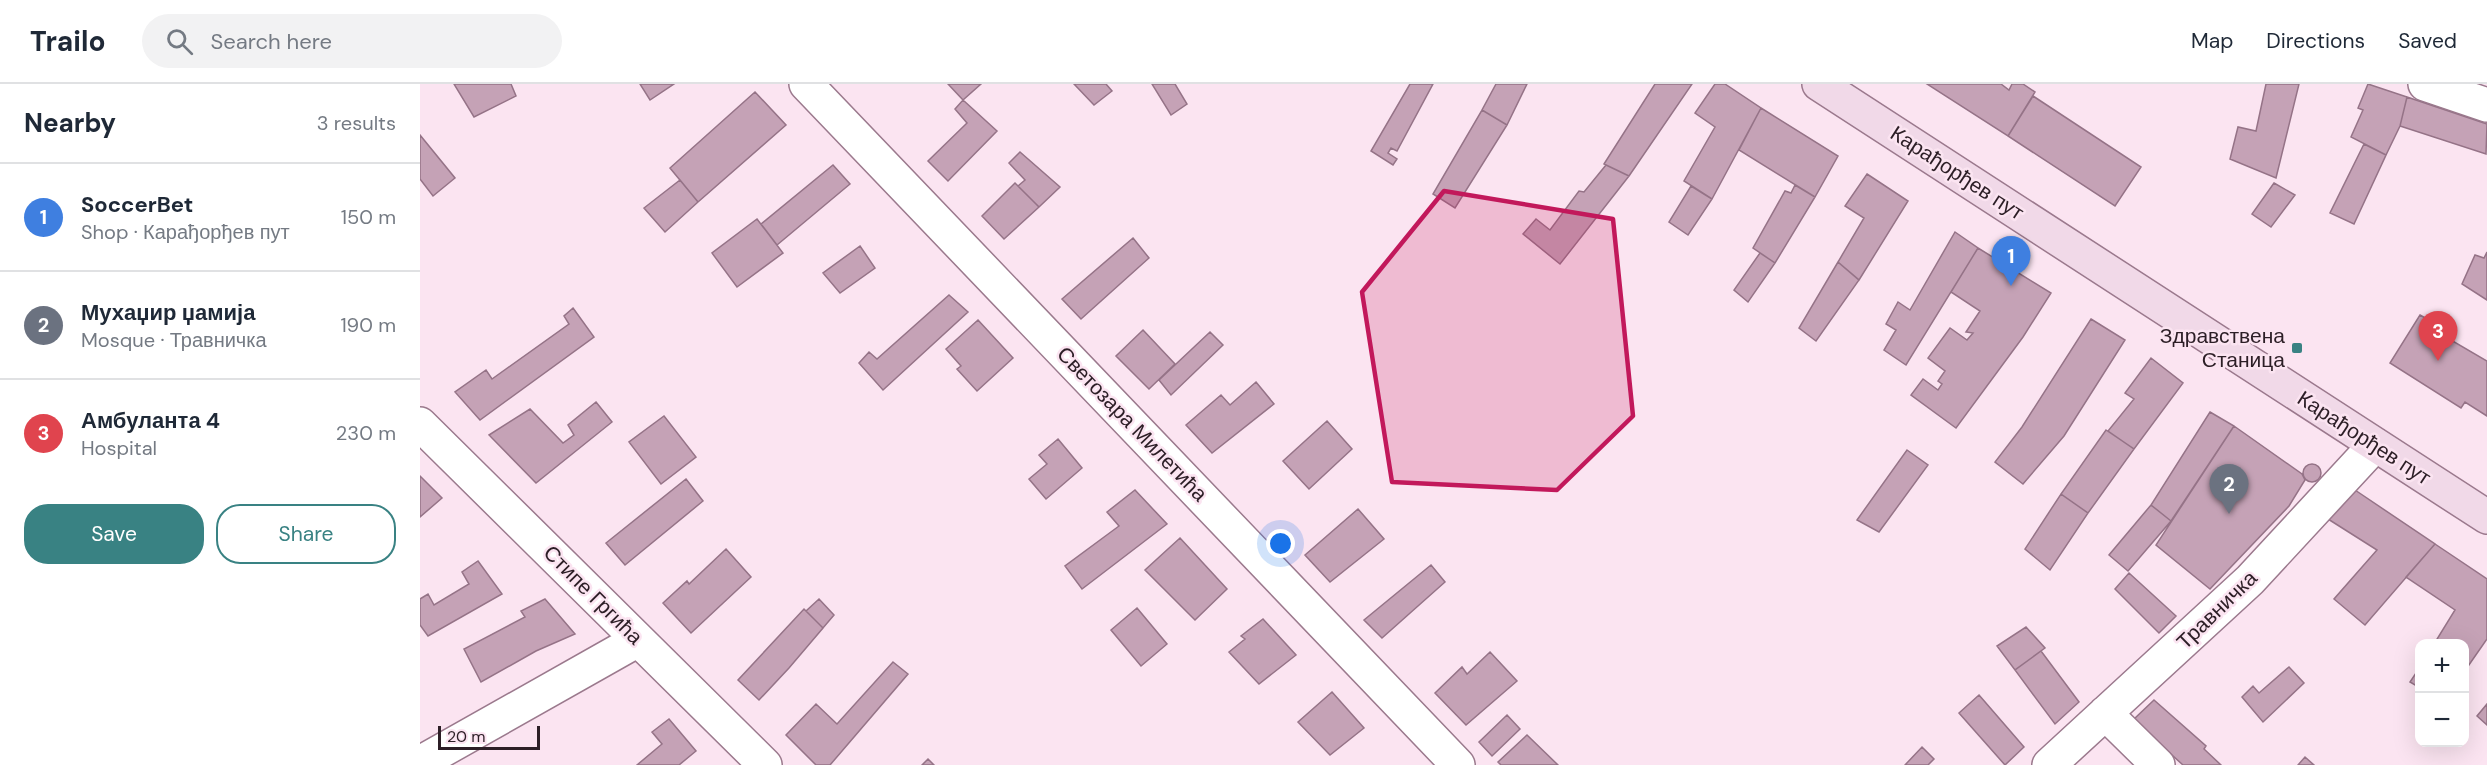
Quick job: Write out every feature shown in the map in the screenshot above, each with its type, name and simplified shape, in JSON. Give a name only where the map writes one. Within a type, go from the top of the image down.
[{"type":"main road","name":"Карађорђев пут","points":[[1819,84],[2487,517]]},
{"type":"street","name":"Светозара Милетића","points":[[806,84],[1458,765]]},
{"type":"street","points":[[2425,84],[2487,105]]},
{"type":"street","name":"Стипе Гргића","points":[[420,424],[765,765]]},
{"type":"street","name":"Травничка","points":[[2049,765],[2250,580],[2375,445]]},
{"type":"street","points":[[420,763],[638,640]]},
{"type":"street","points":[[2105,714],[2158,765]]},
{"type":"highlighted area","points":[[1444,191],[1613,219],[1633,416],[1557,490],[1392,482],[1362,292]]},
{"type":"building","points":[[454,84],[511,84],[516,96],[474,117]]},
{"type":"building","points":[[640,84],[674,84],[650,100]]},
{"type":"building","points":[[948,84],[981,84],[963,100]]},
{"type":"building","points":[[1074,84],[1106,84],[1112,91],[1094,105]]},
{"type":"building","points":[[1152,84],[1175,84],[1187,104],[1171,115]]},
{"type":"building","points":[[1410,84],[1433,84],[1397,151],[1391,148],[1388,153],[1397,159],[1393,165],[1371,151]]},
{"type":"building","points":[[1496,84],[1527,84],[1507,125],[1482,110]]},
{"type":"building","points":[[1655,84],[1692,84],[1629,176],[1604,164]]},
{"type":"building","points":[[1715,84],[1725,84],[1761,108],[1712,199],[1684,181],[1715,127],[1695,113]]},
{"type":"building","points":[[1927,84],[2001,84],[2009,90],[2012,84],[2023,84],[2035,92],[2008,136]]},
{"type":"building","points":[[2266,84],[2299,84],[2276,178],[2230,159],[2238,127],[2256,131]]},
{"type":"building","points":[[2368,84],[2407,97],[2400,126],[2386,155],[2351,137],[2363,110],[2358,108]]},
{"type":"building","points":[[755,92],[786,125],[698,202],[670,168]]},
{"type":"building","points":[[2033,96],[2141,167],[2115,206],[2008,136]]},
{"type":"building","points":[[2407,97],[2487,124],[2486,154],[2400,126]]},
{"type":"building","points":[[963,100],[997,131],[948,181],[928,161],[967,123],[955,109]]},
{"type":"building","points":[[1761,108],[1838,156],[1815,197],[1739,150]]},
{"type":"building","points":[[1482,110],[1507,125],[1455,208],[1433,194]]},
{"type":"building","points":[[420,135],[455,178],[433,196],[420,179]]},
{"type":"building","points":[[2364,144],[2386,155],[2354,224],[2330,213]]},
{"type":"building","points":[[1020,152],[1060,187],[1039,207],[1018,186],[1025,180],[1009,163]]},
{"type":"building","points":[[833,165],[850,184],[777,245],[761,224]]},
{"type":"building","points":[[1606,165],[1629,176],[1560,264],[1523,234],[1536,219],[1550,230],[1579,191],[1584,192]]},
{"type":"building","points":[[1867,174],[1908,201],[1859,280],[1838,262],[1864,218],[1845,206]]},
{"type":"building","points":[[680,180],[698,202],[665,232],[644,208]]},
{"type":"building","points":[[1015,183],[1039,207],[1004,239],[982,216]]},
{"type":"building","points":[[2274,183],[2295,195],[2271,227],[2252,214]]},
{"type":"building","points":[[1795,185],[1815,197],[1775,263],[1753,248],[1785,191],[1791,193]]},
{"type":"building","points":[[1691,186],[1712,199],[1688,235],[1669,222]]},
{"type":"building","points":[[757,219],[783,253],[737,287],[712,253]]},
{"type":"building","points":[[1955,232],[1978,248],[1906,365],[1884,350],[1896,330],[1886,324],[1898,302],[1910,310]]},
{"type":"building","points":[[1133,238],[1149,258],[1081,319],[1062,299]]},
{"type":"building","points":[[860,246],[875,268],[840,293],[823,273]]},
{"type":"building","points":[[1978,248],[2051,293],[2023,337],[1956,428],[1911,395],[1923,379],[1938,390],[1942,384],[1938,381],[1945,371],[1928,358],[1950,328],[1967,340],[1973,333],[1966,332],[1980,311],[1951,292]]},
{"type":"building","points":[[2487,252],[2487,300],[2462,284],[2475,255],[2484,258]]},
{"type":"building","points":[[1760,253],[1775,263],[1748,302],[1734,290]]},
{"type":"building","points":[[1838,262],[1859,280],[1816,341],[1799,328]]},
{"type":"building","points":[[949,295],[968,312],[883,390],[859,363],[869,352],[877,359]]},
{"type":"building","points":[[573,308],[594,337],[480,420],[455,392],[486,370],[492,379],[569,324],[564,316]]},
{"type":"building","points":[[2420,315],[2448,331],[2444,336],[2487,361],[2487,416],[2465,402],[2461,408],[2390,363]]},
{"type":"building","points":[[2091,319],[2125,340],[2064,436],[2023,484],[1995,462],[2022,427]]},
{"type":"building","points":[[978,320],[1013,358],[977,391],[957,369],[961,366],[946,349]]},
{"type":"building","points":[[1143,330],[1175,364],[1149,389],[1116,356]]},
{"type":"building","points":[[1210,332],[1223,345],[1171,395],[1159,380]]},
{"type":"building","points":[[2151,358],[2183,383],[2134,449],[2108,431],[2134,399],[2125,393]]},
{"type":"building","points":[[1256,382],[1274,404],[1212,453],[1186,425],[1221,395],[1230,405]]},
{"type":"building","points":[[596,402],[612,422],[536,483],[489,435],[530,409],[563,443],[574,435],[568,425]]},
{"type":"building","points":[[2210,412],[2234,426],[2171,521],[2151,505]]},
{"type":"building","points":[[664,416],[696,457],[661,484],[629,442]]},
{"type":"building","points":[[1327,421],[1352,449],[1309,489],[1283,461]]},
{"type":"building","points":[[2234,426],[2302,474],[2305,480],[2289,506],[2210,589],[2156,545]]},
{"type":"building","points":[[2106,430],[2134,449],[2088,513],[2061,494]]},
{"type":"building","points":[[1058,439],[1082,468],[1046,499],[1029,479],[1047,464],[1039,455]]},
{"type":"building","points":[[1907,450],[1928,465],[1879,532],[1857,520]]},
{"type":"building","points":[[2308,464],[2316,464],[2321,469],[2319,480],[2308,482],[2303,477],[2303,469]]},
{"type":"building","points":[[420,476],[442,498],[420,517]]},
{"type":"building","points":[[686,479],[703,501],[625,565],[606,543]]},
{"type":"building","points":[[1135,490],[1167,524],[1082,589],[1065,566],[1119,526],[1107,512]]},
{"type":"building","points":[[2355,490],[2435,544],[2365,625],[2334,599],[2377,550],[2328,519]]},
{"type":"building","points":[[2061,494],[2088,513],[2050,570],[2025,549]]},
{"type":"building","points":[[2151,505],[2171,521],[2128,571],[2109,555]]},
{"type":"building","points":[[1358,509],[1384,539],[1330,582],[1305,555]]},
{"type":"building","points":[[1180,538],[1227,589],[1195,620],[1145,570]]},
{"type":"building","points":[[2435,544],[2487,579],[2487,639],[2469,665],[2469,639],[2437,639],[2455,610],[2406,577]]},
{"type":"building","points":[[726,549],[751,577],[691,633],[663,603],[687,581],[689,584]]},
{"type":"building","points":[[478,561],[502,594],[428,636],[420,625],[420,599],[428,594],[434,605],[469,584],[462,572]]},
{"type":"building","points":[[1431,565],[1445,582],[1382,638],[1364,620]]},
{"type":"building","points":[[2129,573],[2176,616],[2159,633],[2115,589]]},
{"type":"building","points":[[545,599],[575,634],[536,651],[481,682],[464,649],[525,617],[521,611]]},
{"type":"building","points":[[819,599],[834,615],[823,628],[806,611]]},
{"type":"building","points":[[1137,608],[1167,644],[1141,666],[1111,630]]},
{"type":"building","points":[[804,609],[823,628],[759,700],[738,680]]},
{"type":"building","points":[[1263,619],[1296,655],[1259,684],[1229,652],[1245,639],[1241,636]]},
{"type":"building","points":[[2026,627],[2045,648],[2015,670],[1997,646]]},
{"type":"building","points":[[2041,651],[2079,702],[2055,724],[2015,670]]},
{"type":"building","points":[[1490,652],[1517,681],[1466,725],[1435,693],[1462,667],[1467,674]]},
{"type":"building","points":[[893,662],[908,674],[830,765],[816,765],[786,735],[816,704],[837,724]]},
{"type":"building","points":[[2289,667],[2304,683],[2263,722],[2242,697],[2253,686],[2259,693]]},
{"type":"building","points":[[2415,674],[2415,685],[2410,682]]},
{"type":"building","points":[[1332,692],[1364,728],[1330,755],[1298,722]]},
{"type":"building","points":[[1979,695],[2024,747],[2005,765],[1959,713]]},
{"type":"building","points":[[2154,700],[2206,746],[2204,749],[2221,765],[2183,765],[2133,720]]},
{"type":"building","points":[[2487,704],[2487,725],[2477,716]]},
{"type":"building","points":[[1507,715],[1520,729],[1492,756],[1479,742]]},
{"type":"building","points":[[669,719],[696,751],[679,765],[637,765],[662,744],[652,732]]},
{"type":"building","points":[[1527,735],[1558,765],[1501,765],[1498,762]]},
{"type":"building","points":[[1922,747],[1934,759],[1928,765],[1905,765]]},
{"type":"building","points":[[2305,757],[2314,765],[2298,765]]},
{"type":"building","points":[[928,759],[934,765],[922,765]]},
{"type":"place","name":"SoccerBet","points":[[2011,286]]},
{"type":"place","name":"Здравствена Станица","points":[[2297,348]]},
{"type":"place","name":"Амбуланта 4","points":[[2438,361]]},
{"type":"place","name":"Мухаџир џамија","points":[[2229,514]]}]
